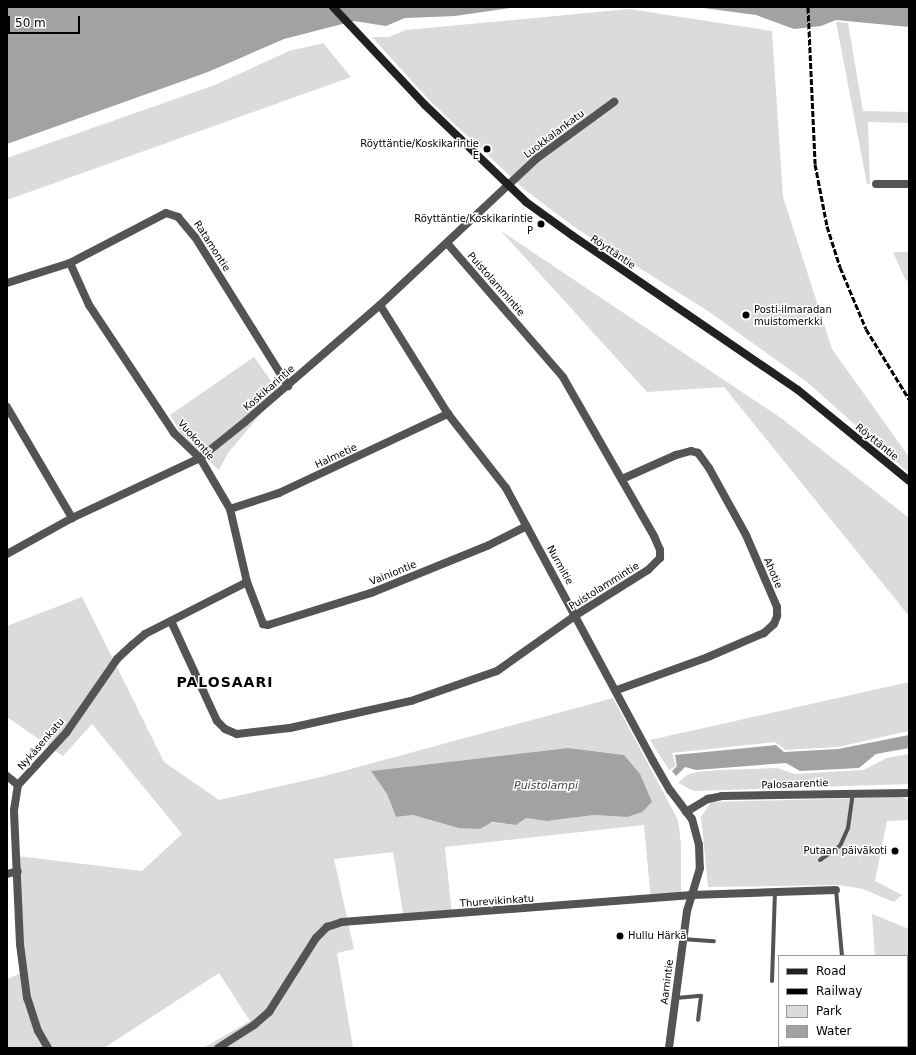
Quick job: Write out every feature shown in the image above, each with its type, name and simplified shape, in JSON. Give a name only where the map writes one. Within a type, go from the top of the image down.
[{"type":"street","name":"Röyttäntie","points":[[333,7],[425,105],[507,185],[572,236],[798,390],[909,481]]},
{"type":"street","name":"Luokkalankatu","points":[[507,185],[536,159],[614,102]]},
{"type":"street","points":[[876,184],[909,184]]},
{"type":"street","name":"Koskikarintie","points":[[7,554],[72,518],[200,458],[288,386],[380,305],[507,185]]},
{"type":"street","name":"Ratamontie","points":[[7,283],[70,263],[130,234],[156,217],[166,213],[178,217],[195,237],[288,386]]},
{"type":"street","name":"Puistolammintie","points":[[171,621],[217,721],[225,730],[237,734],[290,728],[411,701],[477,679],[516,660],[576,615],[648,570],[660,558],[660,550],[654,536],[563,377],[447,243]]},
{"type":"street","name":"Vuokontie","points":[[70,263],[89,305],[174,433],[200,458],[230,509],[247,582],[263,624]]},
{"type":"street","name":"Nurmitie","points":[[380,305],[448,414],[506,488],[670,790],[692,820],[699,844],[700,868],[692,895]]},
{"type":"street","points":[[8,411],[72,518]]},
{"type":"street","name":"Halmetie","points":[[230,509],[279,494],[448,414]]},
{"type":"street","name":"Ahotie","points":[[617,690],[708,657],[764,633],[774,624],[777,616],[777,607],[746,535],[709,468],[698,453],[691,451],[676,455],[622,479]]},
{"type":"street","name":"Vainiontie","points":[[263,624],[268,625],[371,593],[489,545],[527,526]]},
{"type":"street","name":"Nykäsenkatu","points":[[48,1048],[38,1030],[27,998],[20,944],[18,871],[14,810],[18,785],[66,733],[117,659],[145,634],[247,582]]},
{"type":"street","points":[[7,776],[18,785]]},
{"type":"street","name":"Palosaarentie","points":[[686,812],[708,799],[722,796],[853,792],[909,793]]},
{"type":"street","points":[[7,874],[18,871]]},
{"type":"street","name":"Thurevikinkatu","points":[[218,1048],[254,1025],[269,1012],[316,938],[327,927],[342,922],[692,895],[836,890]]},
{"type":"street","name":"Aarnintie","points":[[669,1048],[682,939],[692,895]]},
{"type":"lane","points":[[820,860],[840,846],[848,828],[853,792]]},
{"type":"lane","points":[[836,890],[842,955]]},
{"type":"lane","points":[[772,981],[774,892]]},
{"type":"lane","points":[[682,939],[714,941]]},
{"type":"lane","points":[[675,998],[701,996],[698,1020]]},
{"type":"green space","points":[[629,9],[772,31],[783,197],[832,349],[909,457],[909,473],[807,382],[708,311],[577,229],[525,190],[430,101],[372,37],[389,37],[406,30]]},
{"type":"green space","points":[[836,22],[848,23],[863,111],[908,112],[908,123],[868,122],[870,184],[867,184]]},
{"type":"green space","points":[[323,43],[351,77],[7,200],[7,158],[215,85],[289,51]]},
{"type":"green space","points":[[501,231],[781,418],[909,518],[909,616],[724,387],[647,392]]},
{"type":"green space","points":[[893,252],[909,252],[909,283],[905,279]]},
{"type":"green space","points":[[254,357],[279,392],[228,453],[219,470],[185,440],[170,415]]},
{"type":"green space","points":[[82,597],[164,762],[219,800],[321,777],[613,698],[678,820],[681,844],[681,898],[651,901],[644,825],[445,847],[452,915],[404,919],[393,852],[334,859],[354,949],[337,953],[353,1048],[203,1048],[250,1021],[219,973],[104,1048],[7,1048],[7,979],[24,972],[17,856],[142,871],[182,834],[92,724],[63,756],[7,717],[7,626]],"holes":[[[568,748],[624,755],[627,817],[594,815],[547,821],[526,818],[516,825],[413,815],[396,817],[387,794],[371,771]]]},
{"type":"green space","points":[[909,682],[909,731],[838,747],[785,750],[775,742],[672,753],[676,766],[669,770],[650,740]]},
{"type":"green space","points":[[909,754],[909,784],[694,791],[678,783],[687,775],[697,772],[720,770],[777,768],[795,774],[863,770],[887,758]]},
{"type":"green space","points":[[902,797],[909,800],[909,820],[887,821],[875,881],[902,895],[894,902],[863,889],[840,885],[708,887],[701,817],[711,802]]},
{"type":"green space","points":[[872,914],[909,929],[909,1048],[880,1047],[908,1047],[908,955],[875,955]]},
{"type":"water","points":[[7,7],[516,7],[455,16],[405,18],[386,26],[354,21],[284,39],[208,72],[7,144]]},
{"type":"water","points":[[696,7],[909,7],[909,27],[836,20],[821,26],[794,29],[756,15]]},
{"type":"water","points":[[909,735],[909,748],[876,754],[859,768],[800,771],[786,763],[696,770],[685,767],[676,776],[672,771],[677,766],[675,755],[776,745],[784,752],[838,749]]},
{"type":"water","name":"Puistolampi","points":[[568,748],[624,755],[640,774],[652,802],[642,812],[627,817],[594,815],[547,821],[526,818],[516,825],[492,822],[480,829],[459,828],[413,815],[396,817],[387,794],[371,771]]},
{"type":"railway","points":[[808,7],[815,164],[827,226],[840,267],[866,329],[909,399]]},
{"type":"place","name":"Röyttäntie/Koskikarintie E","points":[[487,149]]},
{"type":"place","name":"Röyttäntie/Koskikarintie P","points":[[541,224]]},
{"type":"place","name":"Posti-ilmaradan muistomerkki","points":[[746,315]]},
{"type":"place","name":"Putaan päiväkoti","points":[[895,851]]},
{"type":"place","name":"Hullu Härkä","points":[[620,936]]},
{"type":"district","name":"PALOSAARI","points":[[225,682]]}]
